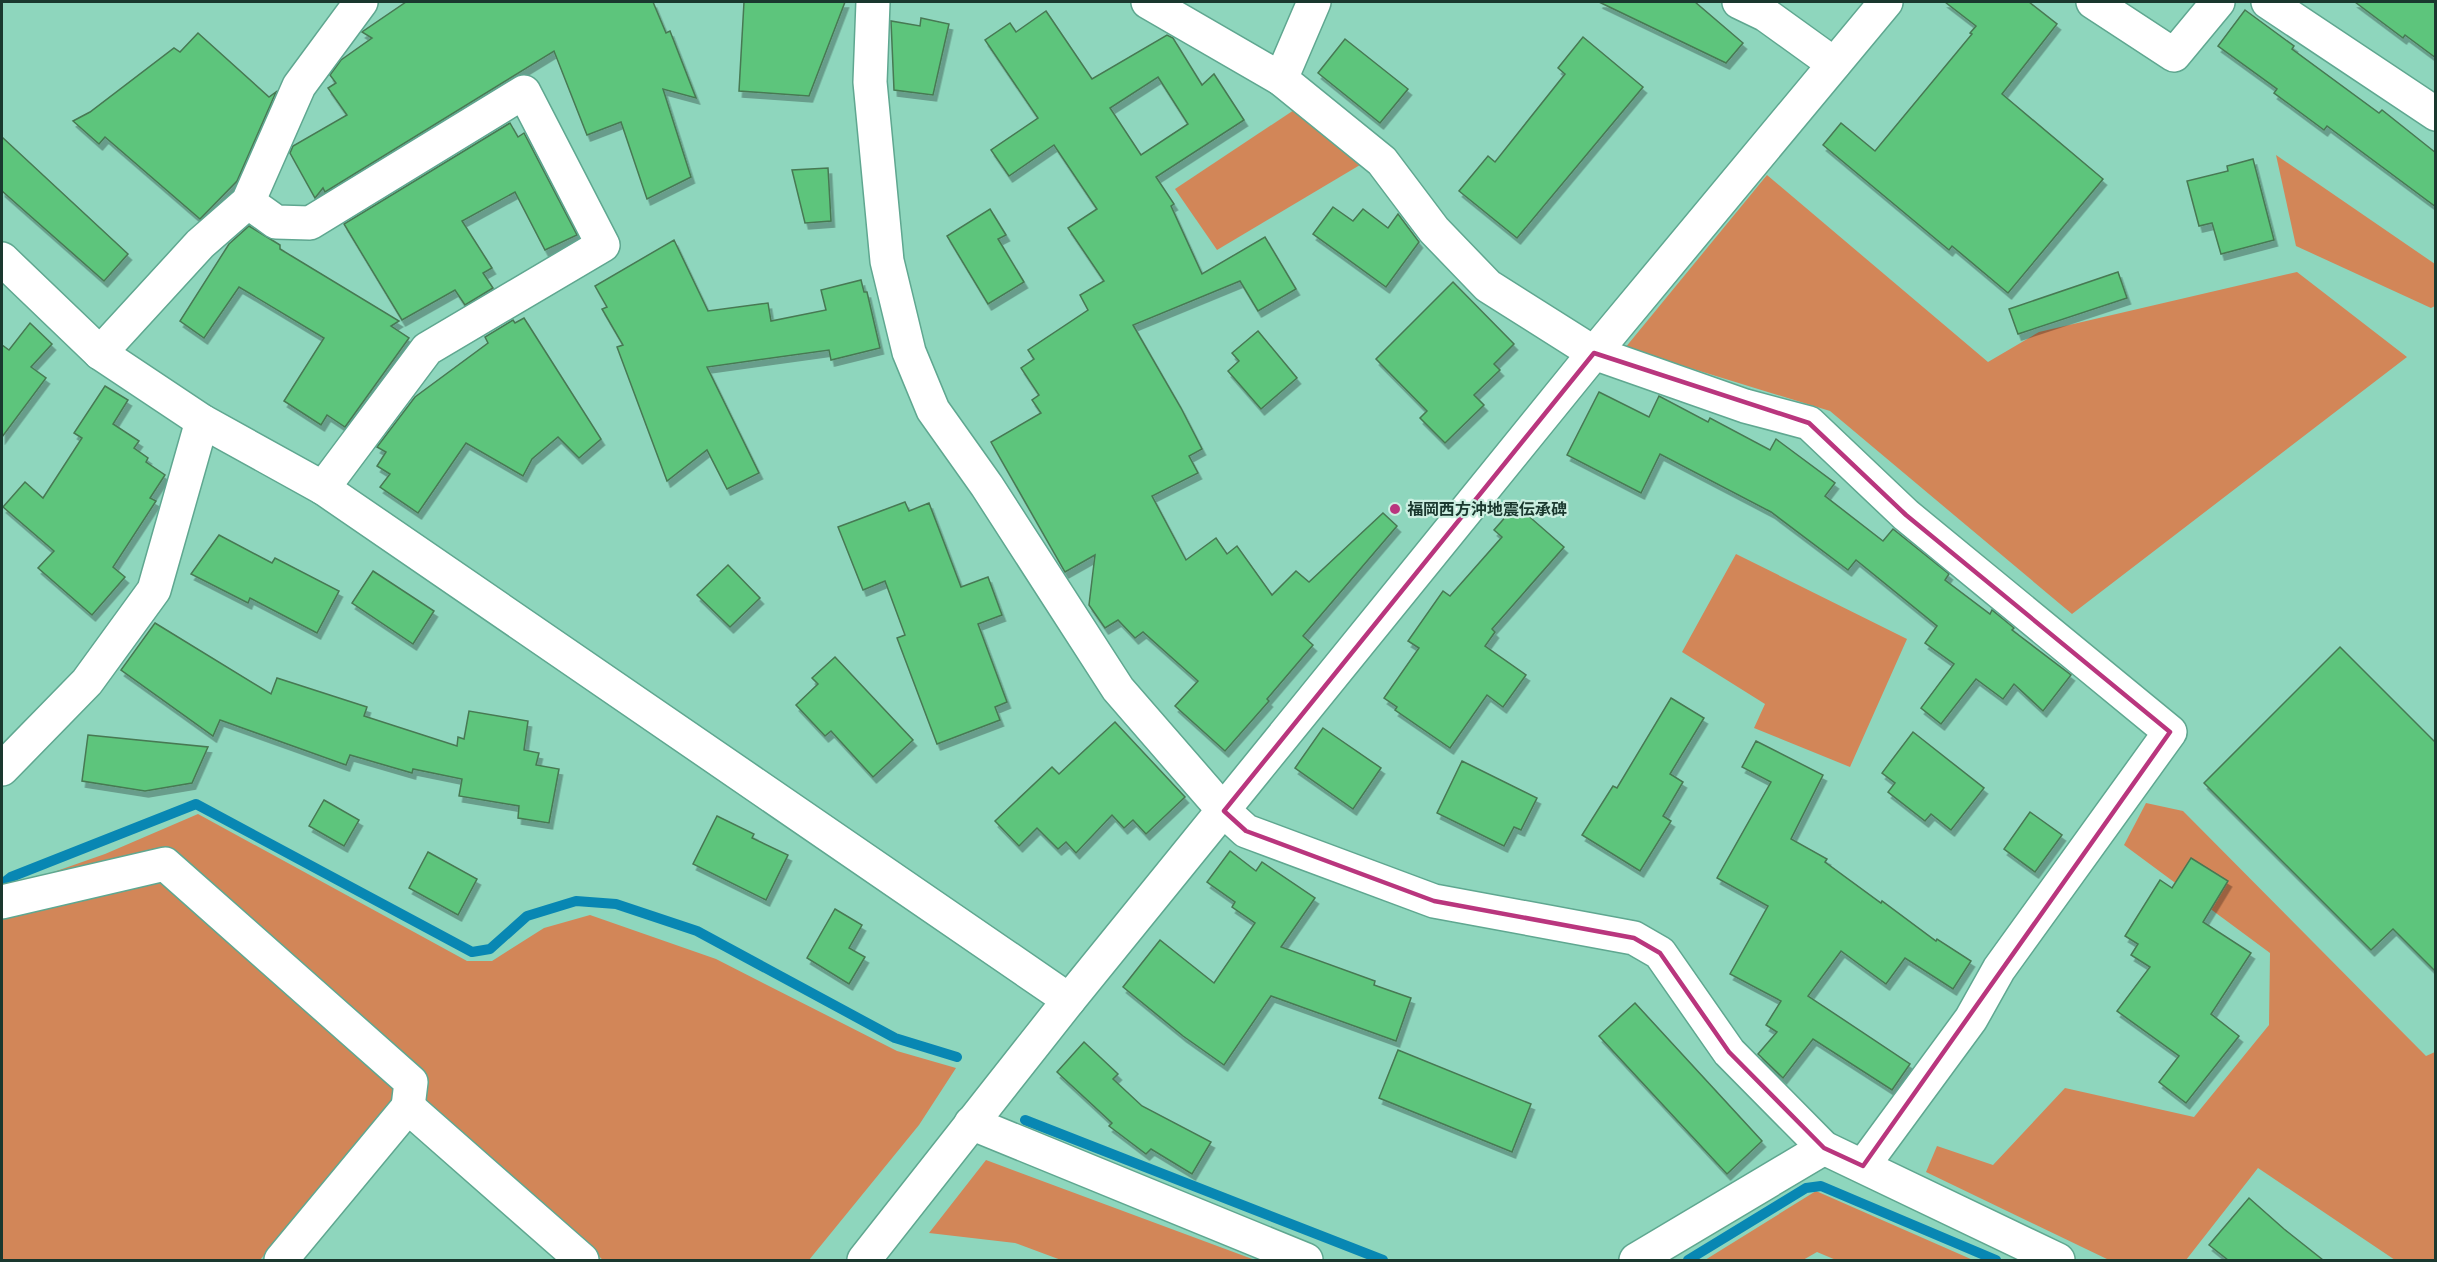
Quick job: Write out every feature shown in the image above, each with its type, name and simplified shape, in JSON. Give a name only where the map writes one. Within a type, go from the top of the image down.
[{"type":"street","points":[[100,353],[200,244],[248,202],[299,86],[361,2]]},
{"type":"street","points":[[873,2],[870,82],[887,261],[909,352],[933,410],[987,486],[1118,688],[1224,811],[1246,831],[1434,901],[1634,938],[1660,953],[1729,1052],[1824,1148],[2058,1260]]},
{"type":"street","points":[[1148,2],[1281,79],[1382,161],[1434,230],[1488,286],[1594,352],[1745,406],[1809,423],[1906,515],[2170,732],[1999,969],[1971,1019],[1863,1166]]},
{"type":"street","points":[[1281,79],[1314,2]]},
{"type":"street","points":[[1739,2],[1766,15],[1834,64]]},
{"type":"street","points":[[864,1260],[1069,1000],[1594,352],[1886,2]]},
{"type":"street","points":[[2093,2],[2174,55],[2218,2]]},
{"type":"street","points":[[2268,2],[2436,114]]},
{"type":"street","points":[[248,202],[276,222],[310,223],[524,92],[603,245],[427,349],[323,488]]},
{"type":"street","points":[[2,259],[100,353],[202,421],[323,488],[1069,1000]]},
{"type":"street","points":[[2,769],[87,682],[154,590],[202,421]]},
{"type":"street","points":[[2,902],[165,864],[411,1082],[408,1107],[280,1260]]},
{"type":"street","points":[[408,1107],[582,1260]]},
{"type":"street","points":[[971,1123],[1306,1260]]},
{"type":"street","points":[[1636,1260],[1824,1148]]},
{"type":"highlighted area","points":[[1594,353],[1809,423],[1906,515],[2170,732],[1863,1166],[1824,1148],[1729,1052],[1660,953],[1634,938],[1434,901],[1246,831],[1224,811]]},
{"type":"shaded area","points":[[1297,108],[1365,162],[1217,250],[1175,189]]},
{"type":"shaded area","points":[[2276,155],[2435,264],[2435,306],[2431,308],[2296,246]]},
{"type":"shaded area","points":[[1767,175],[1988,362],[2039,332],[2297,272],[2407,357],[2072,614],[1830,411],[1625,348]]},
{"type":"shaded area","points":[[1736,554],[1907,639],[1850,767],[1754,728],[1765,704],[1682,652]]},
{"type":"shaded area","points":[[2146,803],[2183,811],[2426,1056],[2435,1052],[2435,1260],[2395,1260],[2258,1168],[2186,1260],[2109,1260],[1926,1172],[1937,1146],[1993,1165],[2065,1088],[2194,1117],[2269,1025],[2270,953],[2124,845]]},
{"type":"shaded area","points":[[198,814],[467,961],[492,961],[544,928],[590,915],[716,959],[897,1051],[956,1068],[919,1125],[809,1260],[603,1260],[431,1110],[399,1096],[260,1260],[2,1260],[2,880],[8,888],[105,854]]},
{"type":"shaded area","points":[[986,1160],[1255,1260],[1061,1260],[1015,1243],[929,1233]]},
{"type":"shaded area","points":[[1816,1191],[1973,1260],[1836,1260],[1817,1252],[1803,1260],[1705,1260]]},
{"type":"building","points":[[406,2],[653,2],[666,33],[670,31],[696,98],[663,89],[691,177],[647,199],[621,122],[587,135],[554,51],[325,192],[323,188],[315,198],[290,153],[293,146],[347,115],[328,88],[336,83],[330,75],[341,60],[372,38],[362,32]]},
{"type":"building","points":[[744,2],[845,2],[809,96],[739,91]]},
{"type":"building","points":[[1599,2],[1695,2],[1743,43],[1726,63]]},
{"type":"building","points":[[1945,2],[2029,2],[2057,24],[2002,94],[2103,179],[2008,293],[1952,246],[1949,250],[1823,145],[1841,123],[1875,151],[1972,34],[1970,33],[1976,26]]},
{"type":"building","points":[[2355,2],[2436,2],[2436,58],[2405,35],[2403,38]]},
{"type":"building","points":[[2245,10],[2294,46],[2292,49],[2379,113],[2382,110],[2436,153],[2436,207],[2327,126],[2324,130],[2274,93],[2277,89],[2218,46]]},
{"type":"building","points":[[1046,11],[1092,79],[1167,35],[1173,38],[1202,85],[1214,74],[1244,120],[1156,177],[1174,204],[1171,206],[1202,274],[1265,237],[1296,289],[1258,311],[1240,281],[1133,325],[1202,449],[1189,456],[1198,473],[1152,496],[1186,560],[1216,538],[1227,554],[1237,546],[1272,595],[1296,571],[1309,582],[1383,513],[1397,526],[1303,636],[1313,645],[1267,699],[1269,701],[1225,751],[1175,706],[1198,681],[1143,632],[1135,638],[1118,620],[1105,628],[1089,605],[1095,555],[1065,572],[991,442],[1041,413],[1032,400],[1039,395],[1021,368],[1034,359],[1028,350],[1088,310],[1080,295],[1104,281],[1068,228],[1097,209],[1054,145],[1009,176],[991,150],[1038,118],[985,40],[1010,23],[1016,32]],"holes":[[[1158,77],[1188,124],[1141,155],[1110,108]]]},
{"type":"building","points":[[921,18],[949,24],[933,95],[894,90],[891,21],[920,26]]},
{"type":"building","points":[[198,33],[269,97],[276,92],[237,181],[200,219],[105,137],[99,144],[73,121],[90,112],[174,48],[180,52]]},
{"type":"building","points":[[1583,37],[1643,87],[1517,238],[1459,191],[1488,156],[1495,162],[1565,74],[1558,68]]},
{"type":"building","points":[[1345,39],[1408,89],[1380,123],[1318,73]]},
{"type":"building","points":[[510,123],[518,137],[524,133],[577,235],[545,250],[515,192],[462,221],[492,268],[483,273],[493,288],[465,305],[455,290],[402,320],[344,224]]},
{"type":"building","points":[[2,137],[128,254],[104,281],[2,191]]},
{"type":"building","points":[[2253,159],[2274,240],[2221,254],[2212,223],[2199,226],[2187,181],[2228,171],[2227,166]]},
{"type":"building","points":[[828,168],[831,221],[805,223],[792,170]]},
{"type":"building","points":[[1333,207],[1353,221],[1363,209],[1388,228],[1398,214],[1419,242],[1386,287],[1313,234]]},
{"type":"building","points":[[990,209],[1006,235],[998,239],[1024,282],[988,304],[947,236]]},
{"type":"building","points":[[249,226],[280,245],[280,249],[399,321],[391,326],[409,338],[345,427],[327,415],[321,425],[284,401],[324,338],[239,287],[204,338],[180,321],[229,244]]},
{"type":"building","points":[[674,240],[708,311],[768,303],[771,321],[826,310],[821,290],[861,280],[864,292],[867,292],[880,348],[831,360],[829,350],[707,367],[759,473],[727,489],[707,450],[667,481],[617,347],[623,345],[602,309],[607,307],[595,286]]},
{"type":"building","points":[[2118,272],[2127,298],[2018,334],[2009,309]]},
{"type":"building","points":[[1453,282],[1514,344],[1494,364],[1500,370],[1474,395],[1484,405],[1445,443],[1420,418],[1427,411],[1376,359]]},
{"type":"building","points":[[524,318],[601,439],[579,458],[558,437],[532,459],[523,476],[466,443],[418,513],[380,487],[390,474],[377,466],[386,452],[377,447],[415,397],[488,343],[485,337],[513,320],[515,323]]},
{"type":"building","points":[[30,323],[52,344],[31,367],[46,378],[2,437],[2,345],[9,350]]},
{"type":"building","points":[[1258,331],[1297,378],[1261,409],[1228,371],[1239,361],[1232,353]]},
{"type":"building","points":[[105,386],[128,400],[113,424],[139,441],[134,448],[148,458],[146,462],[165,475],[150,498],[156,501],[113,567],[125,577],[92,615],[38,568],[54,551],[3,507],[25,482],[43,498],[82,438],[74,433]]},
{"type":"building","points":[[1599,392],[1649,417],[1659,396],[1708,422],[1710,418],[1770,450],[1776,439],[1835,483],[1825,496],[1883,541],[1893,529],[1949,574],[1945,580],[1990,614],[1992,610],[2014,628],[2012,630],[2071,675],[2043,711],[2014,684],[2003,699],[1976,679],[1941,724],[1921,708],[1954,664],[1925,643],[1937,626],[1856,560],[1848,570],[1771,512],[1660,454],[1641,493],[1567,455]]},
{"type":"building","points":[[905,502],[909,511],[929,503],[961,587],[988,577],[1002,615],[978,624],[1007,702],[995,707],[1000,720],[937,744],[897,638],[905,635],[885,581],[863,590],[838,527]]},
{"type":"building","points":[[1516,505],[1564,547],[1492,629],[1495,632],[1485,646],[1526,675],[1503,707],[1487,695],[1450,748],[1395,710],[1397,707],[1384,698],[1419,648],[1408,641],[1443,591],[1450,596],[1502,537],[1494,530]]},
{"type":"building","points":[[219,535],[272,563],[275,558],[339,591],[317,633],[250,598],[248,603],[191,574]]},
{"type":"building","points":[[728,565],[760,598],[730,627],[697,595]]},
{"type":"building","points":[[373,571],[434,611],[413,644],[352,603]]},
{"type":"building","points":[[155,623],[271,694],[277,678],[367,707],[364,716],[457,746],[458,737],[464,739],[469,711],[528,721],[524,750],[539,753],[536,765],[559,769],[549,823],[518,818],[519,806],[459,796],[462,779],[413,769],[412,773],[350,755],[346,765],[220,720],[213,736],[121,670]]},
{"type":"building","points":[[2340,647],[2436,743],[2436,972],[2393,929],[2371,950],[2204,783]]},
{"type":"building","points":[[835,657],[913,740],[873,777],[831,731],[825,736],[796,705],[818,684],[812,678]]},
{"type":"building","points":[[1671,698],[1704,718],[1670,774],[1683,782],[1663,816],[1671,821],[1640,871],[1582,835],[1613,786],[1617,788]]},
{"type":"building","points":[[1115,722],[1185,797],[1146,834],[1133,820],[1124,828],[1112,815],[1076,853],[1066,842],[1058,849],[1037,828],[1019,846],[995,821],[1052,767],[1059,774]]},
{"type":"building","points":[[1323,728],[1381,768],[1353,809],[1295,768]]},
{"type":"building","points":[[1913,732],[1984,788],[1951,830],[1931,814],[1925,821],[1888,792],[1895,783],[1882,773]]},
{"type":"building","points":[[88,735],[208,747],[192,783],[145,791],[82,781]]},
{"type":"building","points":[[1756,741],[1823,775],[1791,839],[1827,859],[1825,862],[1881,903],[1882,901],[1936,941],[1937,939],[1971,961],[1953,989],[1905,958],[1886,984],[1841,951],[1808,996],[1910,1064],[1892,1090],[1813,1039],[1783,1078],[1758,1054],[1777,1032],[1766,1025],[1781,1001],[1730,974],[1768,906],[1717,878],[1771,782],[1742,767]]},
{"type":"building","points":[[1462,761],[1537,798],[1521,830],[1514,827],[1504,846],[1437,813]]},
{"type":"building","points":[[324,800],[359,820],[344,846],[309,826]]},
{"type":"building","points":[[2030,812],[2062,835],[2035,872],[2004,849]]},
{"type":"building","points":[[717,816],[754,834],[752,838],[788,855],[766,900],[693,864]]},
{"type":"building","points":[[1230,851],[1256,871],[1262,862],[1315,898],[1281,947],[1375,981],[1374,985],[1411,998],[1396,1041],[1271,996],[1224,1065],[1183,1036],[1123,987],[1160,940],[1214,983],[1255,923],[1232,907],[1235,902],[1207,882]]},
{"type":"building","points":[[428,852],[477,879],[458,915],[409,888]]},
{"type":"building","points":[[2191,858],[2228,881],[2203,922],[2251,953],[2211,1014],[2239,1036],[2186,1103],[2159,1082],[2179,1056],[2117,1011],[2150,967],[2131,955],[2138,944],[2125,936],[2160,880],[2172,888]]},
{"type":"building","points":[[835,909],[862,925],[849,948],[865,957],[849,984],[807,958]]},
{"type":"building","points":[[1635,1003],[1762,1141],[1727,1174],[1599,1036]]},
{"type":"building","points":[[1084,1042],[1118,1074],[1113,1079],[1142,1106],[1211,1142],[1192,1174],[1151,1149],[1146,1154],[1109,1126],[1112,1123],[1057,1072]]},
{"type":"building","points":[[1398,1050],[1531,1104],[1512,1152],[1379,1098]]},
{"type":"building","points":[[2249,1198],[2323,1260],[2228,1260],[2209,1245]]},
{"type":"waterway","points":[[2,884],[11,877],[196,804],[472,952],[490,949],[527,916],[576,901],[616,904],[697,931],[895,1038],[957,1057]]},
{"type":"waterway","points":[[1025,1120],[1383,1260]]},
{"type":"waterway","points":[[1688,1260],[1806,1188],[1821,1186],[1996,1260]]},
{"type":"place","name":"福岡西方沖地震伝承碑","points":[[1395,509]]}]
